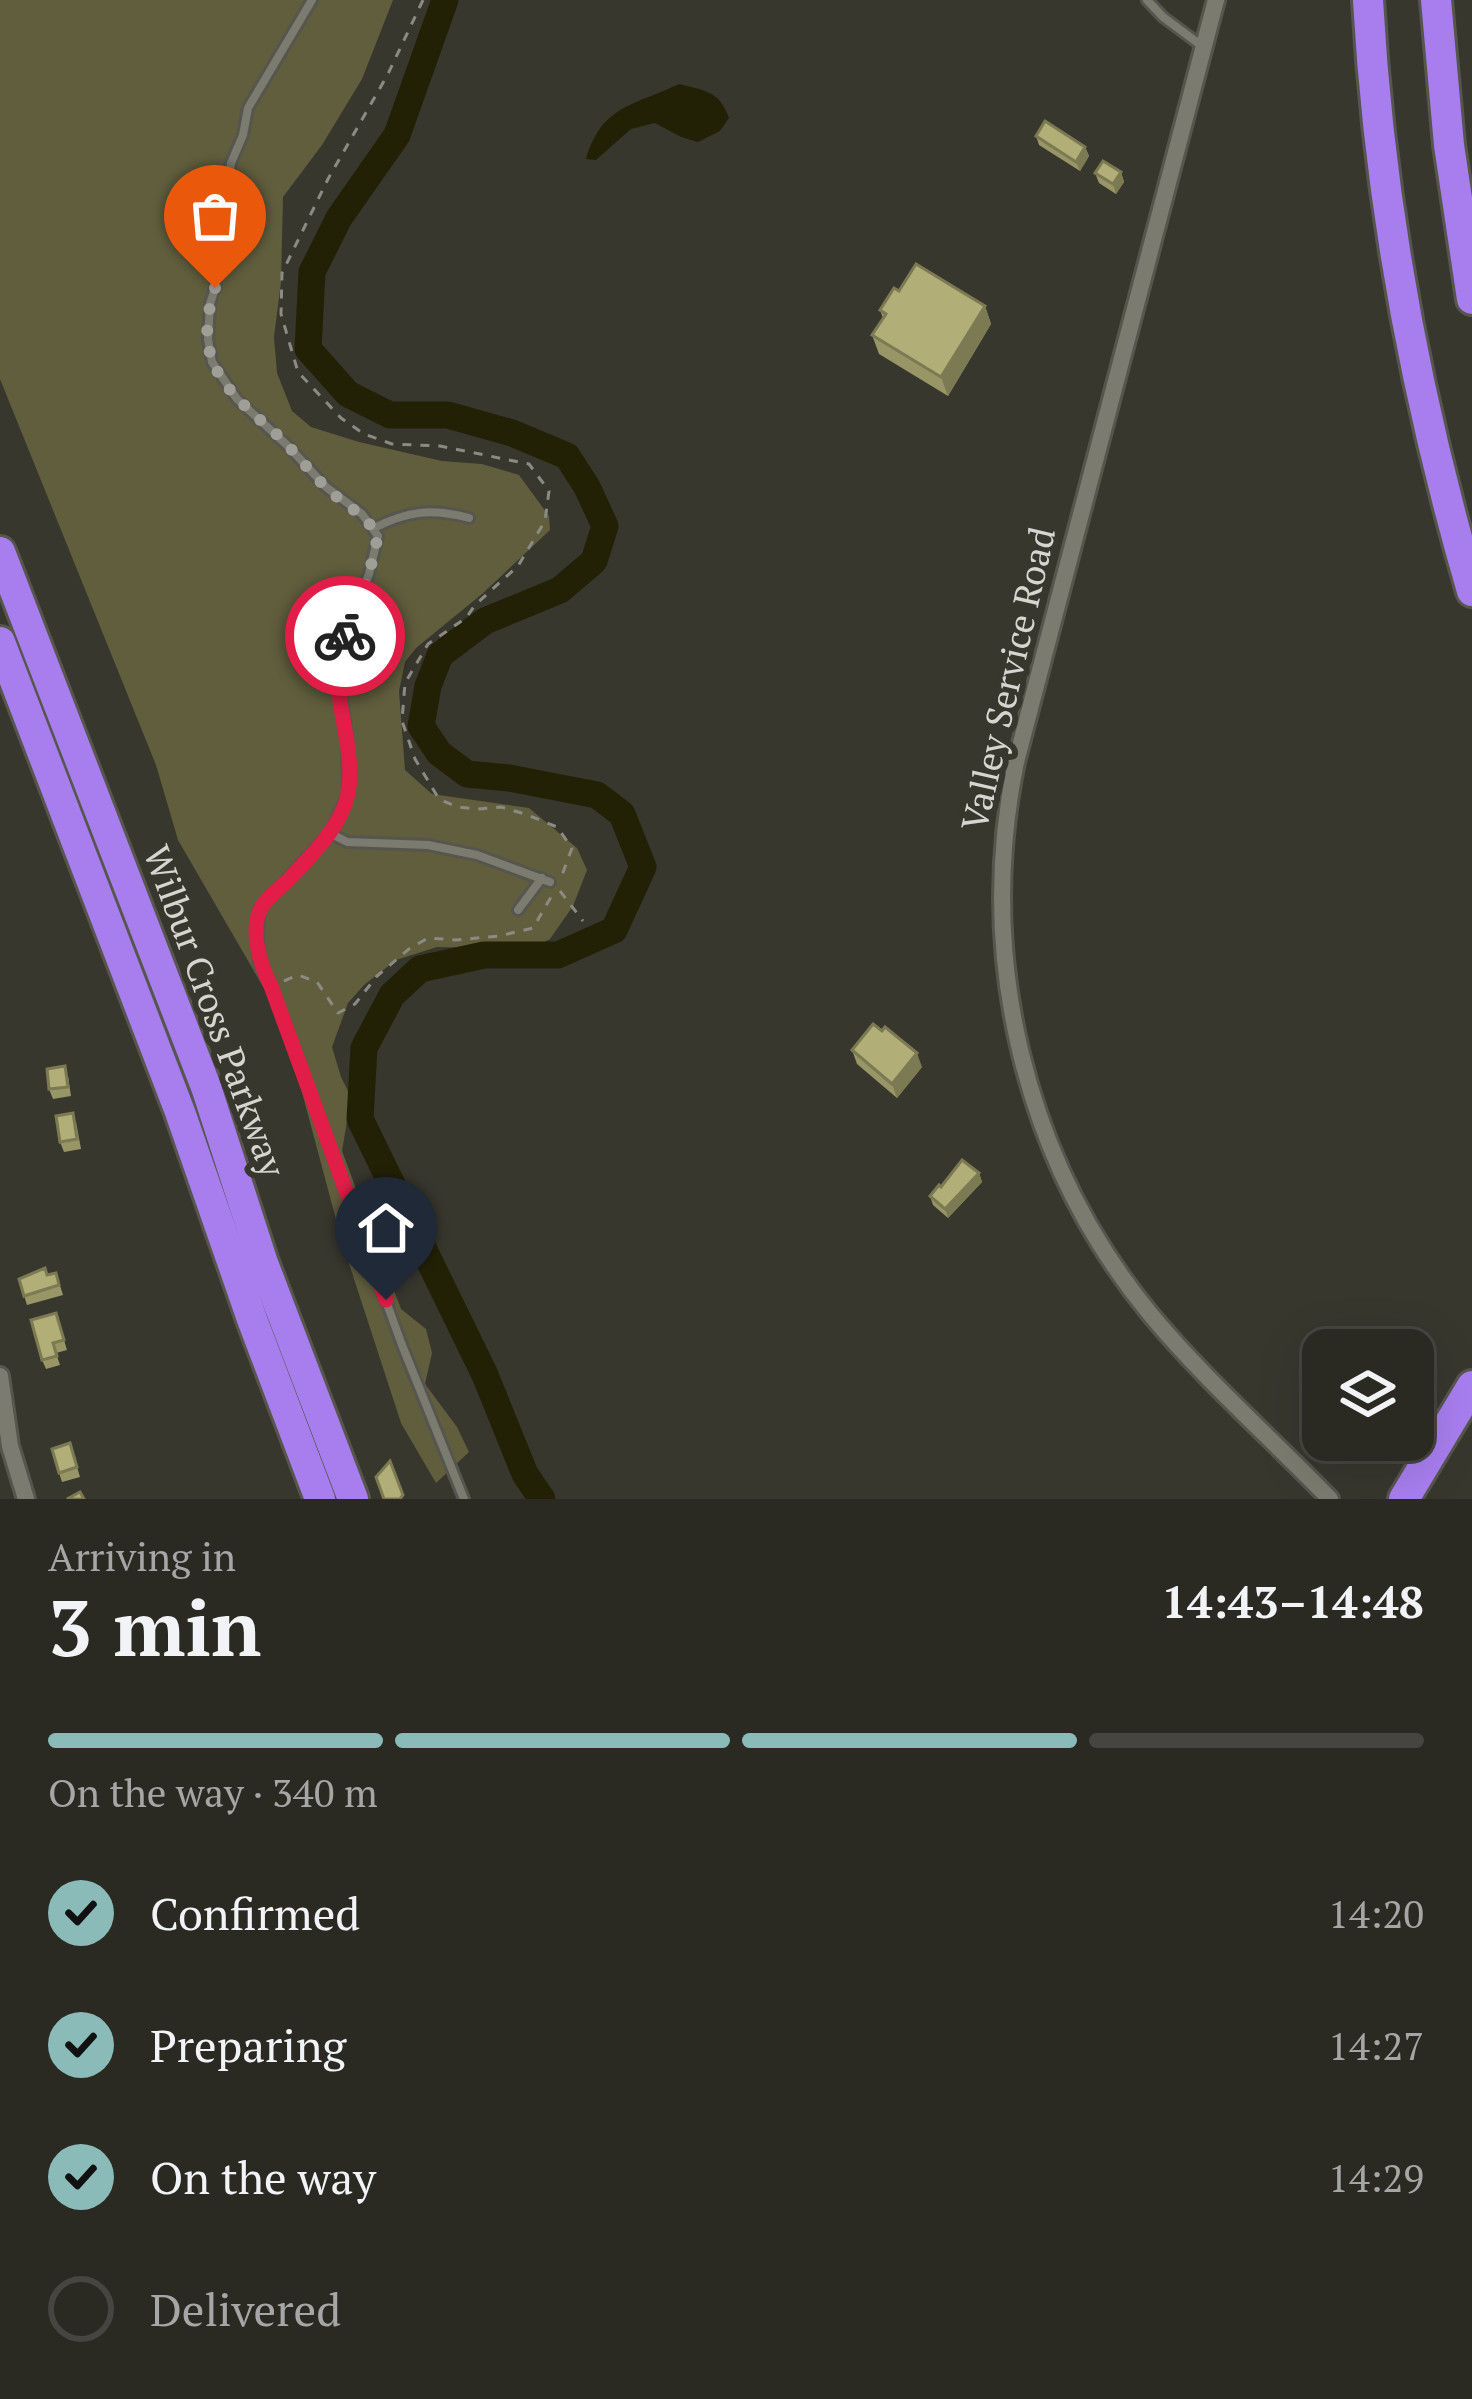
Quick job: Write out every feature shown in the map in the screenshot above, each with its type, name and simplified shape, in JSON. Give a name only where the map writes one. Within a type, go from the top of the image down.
[{"type":"highway","points":[[1368,0],[1379,138],[1404,306],[1432,440],[1472,591]]},
{"type":"highway","points":[[1436,0],[1449,145],[1472,299]]},
{"type":"highway","name":"Wilbur Cross Parkway","points":[[0,552],[206,1087],[263,1263],[352,1499]]},
{"type":"highway","name":"Wilbur Cross Parkway","points":[[0,641],[180,1112],[320,1499]]},
{"type":"highway","points":[[263,1263],[336,1392]]},
{"type":"highway","points":[[253,1322],[298,1499]]},
{"type":"highway","points":[[1404,1499],[1472,1386]]},
{"type":"street","name":"Valley Service Road","points":[[1216,0],[1016,762],[1002,861],[1004,959],[1013,1024],[1031,1094],[1058,1162],[1100,1242],[1166,1331],[1330,1499]]},
{"type":"street","points":[[0,1376],[10,1446],[26,1499]]},
{"type":"lane","points":[[312,0],[248,108],[231,163],[208,338],[212,362],[237,399],[308,471],[362,514],[378,536],[336,665],[347,735],[348,794],[330,833],[260,908],[260,963],[464,1499]]},
{"type":"lane","points":[[1147,0],[1203,46]]},
{"type":"lane","points":[[374,528],[400,516],[426,512],[469,518]]},
{"type":"lane","points":[[330,833],[346,842],[446,848],[498,861],[549,883],[518,910]]},
{"type":"path","points":[[271,986],[298,975],[317,982],[338,1013],[355,1004],[377,976],[428,938],[500,936],[532,928],[549,883],[572,848],[557,827],[501,807],[457,807],[440,799],[416,760],[402,721],[405,683],[428,644],[466,618],[518,566],[545,521],[549,490],[529,464],[440,446],[392,445],[364,434],[341,418],[298,372],[280,314],[282,273],[423,0]]},
{"type":"path","points":[[549,883],[583,921]]},
{"type":"shaded area","points":[[0,0],[393,0],[362,79],[283,197],[274,337],[277,373],[292,411],[311,427],[359,442],[519,475],[549,516],[550,530],[416,648],[405,662],[399,691],[405,770],[432,794],[529,808],[577,848],[587,870],[573,906],[550,939],[531,949],[437,947],[396,960],[348,1003],[332,1047],[351,1097],[342,1151],[401,1309],[426,1329],[432,1353],[425,1384],[469,1452],[436,1483],[401,1423],[342,1242],[283,1021],[178,840],[156,765],[0,379]]},
{"type":"shaded area","points":[[679,84],[710,93],[721,102],[729,118],[720,131],[698,142],[655,123],[631,129],[596,160],[586,159],[610,117]]},
{"type":"building","points":[[1045,121],[1085,147],[1076,162],[1036,136]]},
{"type":"building","points":[[1103,161],[1121,172],[1113,184],[1095,173]]},
{"type":"building","points":[[916,264],[985,306],[941,377],[872,335],[886,314],[880,310]]},
{"type":"building","points":[[873,1024],[882,1031],[885,1027],[917,1053],[892,1084],[852,1050]]},
{"type":"building","points":[[65,1066],[68,1087],[49,1089],[47,1069]]},
{"type":"building","points":[[73,1113],[77,1139],[60,1142],[56,1116]]},
{"type":"building","points":[[962,1160],[979,1173],[945,1209],[930,1196]]},
{"type":"building","points":[[45,1268],[47,1275],[56,1273],[59,1285],[24,1296],[19,1279]]},
{"type":"building","points":[[56,1313],[64,1340],[53,1343],[57,1356],[42,1360],[31,1320]]},
{"type":"building","points":[[70,1443],[77,1467],[59,1473],[52,1449]]},
{"type":"building","points":[[390,1461],[403,1495],[400,1499],[384,1499],[376,1477]]},
{"type":"waterway","points":[[445,0],[397,135],[339,218],[312,272],[308,349],[348,394],[390,415],[448,415],[512,433],[567,456],[605,526],[594,561],[560,590],[485,621],[440,655],[421,726],[439,753],[467,774],[597,795],[622,814],[643,867],[614,930],[558,955],[484,955],[420,969],[392,995],[364,1048],[360,1119],[485,1375],[525,1474],[542,1499]]},
{"type":"way so far","points":[[215,288],[208,338],[212,362],[225,384],[308,471],[362,514],[378,536],[345,636]]},
{"type":"route","points":[[345,636],[336,665],[347,735],[348,794],[330,833],[260,908],[257,930],[260,963],[386,1300]]}]
